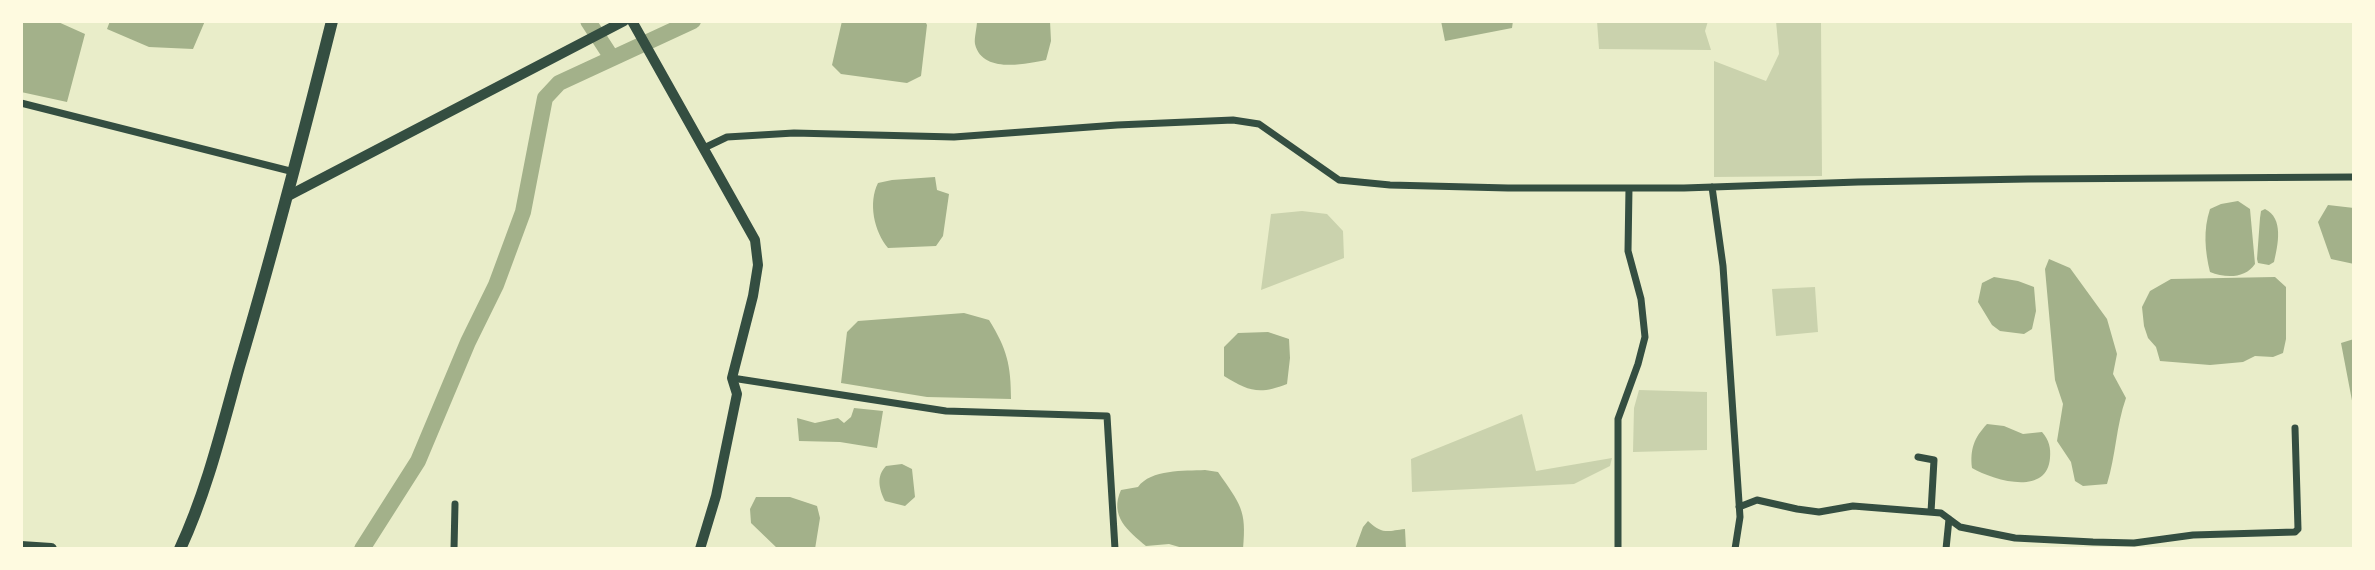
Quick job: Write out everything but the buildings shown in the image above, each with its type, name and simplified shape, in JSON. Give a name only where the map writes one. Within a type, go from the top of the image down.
[{"type":"main road","points":[[180,549],[200,503],[295,172],[332,21]]},
{"type":"main road","points":[[21,547],[51,549]]},
{"type":"street","points":[[288,196],[624,21]]},
{"type":"street","points":[[634,25],[755,240],[758,265],[753,296],[732,378],[737,394],[716,496],[700,549]]},
{"type":"street","points":[[21,103],[295,172]]},
{"type":"street","points":[[704,148],[727,137],[794,132],[954,137],[1233,120],[1259,124],[1339,180],[1390,186],[1629,188],[2104,178],[2354,177]]},
{"type":"street","points":[[1712,187],[1723,266],[1739,507],[1735,549]]},
{"type":"street","points":[[1618,549],[1618,419],[1646,337],[1641,299],[1628,251],[1629,188]]},
{"type":"street","points":[[732,378],[946,411],[1107,416],[1115,549]]},
{"type":"street","points":[[1739,507],[1757,500],[1819,512],[1853,506],[1931,512],[1941,513],[1960,527],[2015,538],[2134,546],[2193,535],[2295,532],[2298,529],[2295,428]]},
{"type":"street","points":[[1918,457],[1934,460],[1931,512]]},
{"type":"street","points":[[454,549],[455,504]]},
{"type":"street","points":[[1947,549],[1949,519]]},
{"type":"shaded area","points":[[21,21],[56,21],[85,34],[67,102],[21,92]]},
{"type":"shaded area","points":[[110,21],[205,21],[193,49],[149,47],[107,29]]},
{"type":"shaded area","points":[[842,21],[925,21],[927,25],[921,76],[907,83],[841,74],[832,65]]},
{"type":"shaded area","points":[[977,21],[1050,21],[1051,41],[1046,60],[1006,65],[986,60],[975,44]]},
{"type":"shaded area","points":[[1441,21],[1513,21],[1512,28],[1445,41]]},
{"type":"shaded area","points":[[1597,21],[1708,21],[1705,31],[1711,50],[1599,49]]},
{"type":"shaded area","points":[[1776,21],[1821,21],[1822,176],[1714,177],[1714,61],[1766,81],[1779,54]]},
{"type":"shaded area","points":[[935,177],[937,190],[949,194],[943,236],[936,246],[888,248],[874,217],[873,199],[878,183]]},
{"type":"shaded area","points":[[2238,201],[2250,209],[2255,264],[2240,275],[2210,272],[2206,225],[2210,209]]},
{"type":"shaded area","points":[[2328,205],[2354,208],[2354,264],[2331,259],[2318,222]]},
{"type":"shaded area","points":[[2265,209],[2275,219],[2278,232],[2274,262],[2269,265],[2258,263],[2257,259],[2261,211]]},
{"type":"shaded area","points":[[1302,211],[1327,214],[1343,231],[1344,258],[1261,290],[1271,214]]},
{"type":"shaded area","points":[[2049,259],[2070,268],[2107,319],[2117,354],[2113,374],[2126,398],[2107,484],[2083,486],[2075,481],[2071,462],[2057,441],[2063,404],[2055,380],[2045,269]]},
{"type":"shaded area","points":[[1994,277],[2034,287],[2036,311],[2032,329],[2024,334],[2000,331],[1992,325],[1978,302],[1982,283]]},
{"type":"shaded area","points":[[2275,277],[2286,287],[2286,339],[2283,353],[2273,357],[2255,356],[2243,362],[2210,365],[2160,361],[2156,347],[2148,338],[2144,326],[2142,307],[2150,291],[2171,279]]},
{"type":"shaded area","points":[[1815,287],[1818,332],[1776,336],[1772,289]]},
{"type":"shaded area","points":[[964,313],[989,320],[995,330],[1007,358],[1011,399],[927,397],[841,383],[847,332],[858,321]]},
{"type":"shaded area","points":[[1268,332],[1289,339],[1287,384],[1269,390],[1254,390],[1224,376],[1224,347],[1238,333]]},
{"type":"shaded area","points":[[2354,339],[2354,411],[2341,343]]},
{"type":"shaded area","points":[[1639,390],[1707,392],[1707,450],[1633,452],[1634,408]]},
{"type":"shaded area","points":[[854,408],[883,411],[877,448],[840,442],[799,441],[797,418],[815,423],[838,418],[844,423],[851,417]]},
{"type":"shaded area","points":[[1522,414],[1536,471],[1612,458],[1610,466],[1574,484],[1412,492],[1411,459]]},
{"type":"shaded area","points":[[1987,424],[2004,426],[2023,434],[2042,432],[2050,447],[2050,458],[2047,470],[2040,478],[2018,482],[1993,477],[1972,468],[1974,444]]},
{"type":"shaded area","points":[[902,464],[912,469],[915,497],[905,506],[885,501],[880,483],[886,466]]},
{"type":"shaded area","points":[[1205,470],[1218,472],[1237,500],[1243,515],[1243,549],[1186,549],[1169,544],[1146,546],[1122,522],[1117,508],[1121,490],[1138,487],[1159,474]]},
{"type":"shaded area","points":[[756,497],[790,497],[817,506],[820,518],[815,549],[778,549],[751,523],[750,509]]},
{"type":"shaded area","points":[[1368,521],[1382,530],[1405,529],[1406,549],[1355,549]]},
{"type":"waterway","points":[[588,21],[612,58]]},
{"type":"waterway","points":[[362,549],[418,461],[468,342],[496,285],[523,212],[545,98],[559,83],[693,21]]}]
